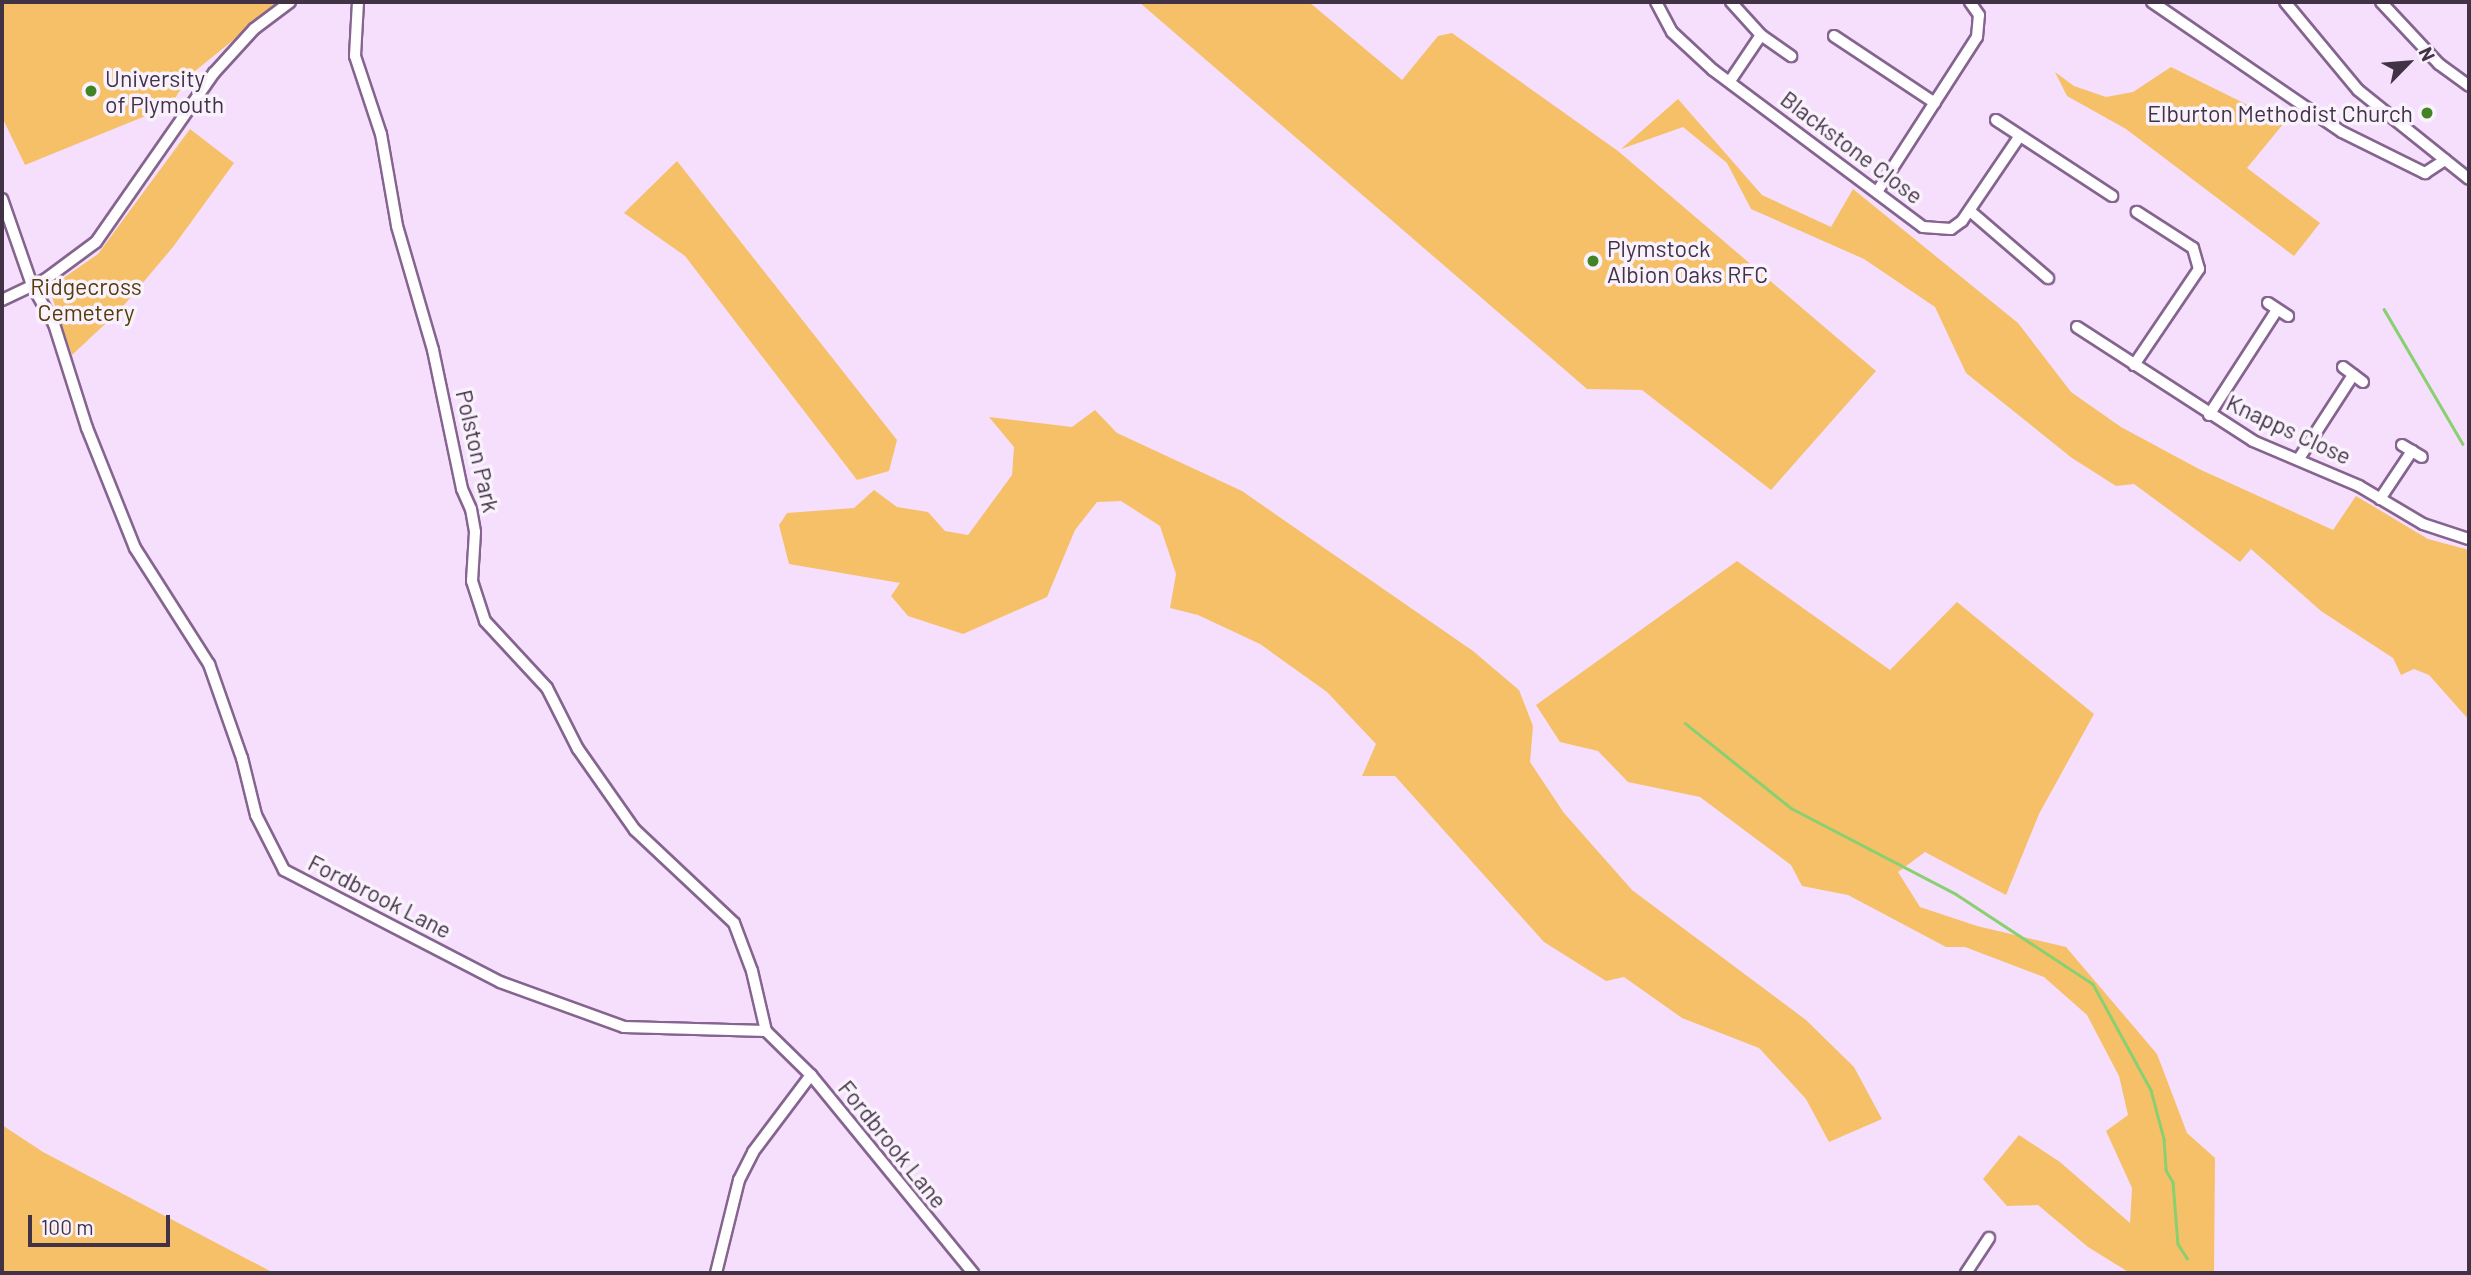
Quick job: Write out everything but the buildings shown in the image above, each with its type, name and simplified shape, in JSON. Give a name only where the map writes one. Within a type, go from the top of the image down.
[{"type":"street","points":[[2,300],[32,285],[96,242],[214,73],[254,29],[290,2]]},
{"type":"street","name":"Polston Park","points":[[358,2],[355,57],[381,134],[397,226],[433,350],[462,489],[471,509],[475,532],[472,581],[485,621],[547,688],[578,749],[635,830],[734,923],[752,971],[766,1031]]},
{"type":"street","name":"Blackstone Close","points":[[1656,2],[1686,47],[1923,227],[1951,229],[1970,211],[2019,137]]},
{"type":"street","points":[[1731,2],[1761,35],[1791,56]]},
{"type":"street","points":[[1877,192],[1977,37],[1979,15],[1970,2]]},
{"type":"street","points":[[2152,2],[2270,87],[2375,150],[2426,173],[2445,160]]},
{"type":"street","points":[[2285,2],[2358,90],[2469,179]]},
{"type":"street","points":[[2381,2],[2439,64],[2469,86]]},
{"type":"street","points":[[1730,81],[1761,35]]},
{"type":"street","points":[[1848,46],[1854,35]]},
{"type":"street","points":[[1833,36],[1935,103]]},
{"type":"street","points":[[1996,120],[2112,197]]},
{"type":"street","points":[[2086,180],[2092,169]]},
{"type":"street","name":"Fordbrook Lane","points":[[2,200],[32,285],[54,324],[87,428],[135,548],[209,664],[242,758],[256,814],[284,870],[500,982],[624,1027],[766,1031],[811,1075],[973,1273]]},
{"type":"street","points":[[1970,211],[2048,278]]},
{"type":"street","points":[[2134,365],[2199,269],[2193,248],[2137,212]]},
{"type":"street","points":[[2163,245],[2170,233]]},
{"type":"street","points":[[2038,270],[2045,259]]},
{"type":"street","points":[[2209,415],[2272,306],[2288,316]]},
{"type":"street","name":"Knapps Close","points":[[2077,327],[2102,338],[2134,365],[2253,441],[2300,457],[2423,524],[2469,539]]},
{"type":"street","points":[[2300,457],[2358,378],[2343,367]]},
{"type":"street","points":[[2402,444],[2422,457]]},
{"type":"street","points":[[2380,499],[2412,451]]},
{"type":"street","points":[[716,1273],[739,1180],[752,1152],[811,1075]]},
{"type":"street","points":[[1966,1273],[1989,1238]]},
{"type":"green space","name":"University of Plymouth","points":[[2,2],[280,2],[189,76],[170,106],[25,165],[2,117]]},
{"type":"green space","name":"Plymstock Albion Oaks RFC","points":[[1139,2],[1309,2],[1402,80],[1438,36],[1452,33],[1618,151],[1876,371],[1771,490],[1642,390],[1587,389]]},
{"type":"green space","points":[[2171,67],[2284,123],[2247,168],[2320,223],[2294,256],[2126,129],[2067,96],[2055,72],[2074,86],[2106,97],[2133,92]]},
{"type":"green space","points":[[1678,99],[1762,195],[1831,227],[1853,189],[2018,323],[2071,392],[2121,427],[2199,469],[2333,530],[2356,496],[2428,539],[2469,550],[2469,720],[2429,675],[2414,669],[2401,675],[2393,658],[2321,611],[2251,549],[2240,562],[2134,484],[2116,486],[2072,458],[1966,373],[1935,307],[1864,259],[1751,209],[1727,163],[1683,127],[1621,149]]},
{"type":"green space","name":"Ridgecross Cemetery","points":[[190,129],[234,163],[173,247],[119,311],[72,355],[49,288],[98,254]]},
{"type":"green space","points":[[677,161],[897,440],[889,471],[857,480],[685,256],[624,213]]},
{"type":"green space","points":[[1095,410],[1117,433],[1242,491],[1473,651],[1519,690],[1533,726],[1530,762],[1564,813],[1632,890],[1806,1020],[1854,1067],[1882,1119],[1829,1142],[1806,1099],[1759,1048],[1682,1018],[1624,977],[1606,981],[1544,942],[1395,776],[1362,776],[1376,744],[1327,692],[1260,644],[1198,615],[1170,608],[1176,574],[1160,526],[1121,501],[1097,502],[1075,530],[1047,597],[963,634],[908,616],[891,596],[900,583],[789,564],[779,525],[787,513],[854,508],[874,490],[897,507],[928,512],[945,531],[968,535],[1012,475],[1014,447],[989,417],[1072,427]]},
{"type":"green space","points":[[1737,561],[1890,670],[1957,602],[2094,714],[2039,814],[2006,895],[1925,852],[1898,872],[1920,907],[1977,926],[2066,947],[2157,1054],[2187,1133],[2215,1158],[2214,1273],[2130,1273],[2088,1247],[2038,1205],[2007,1206],[1983,1179],[2019,1135],[2060,1162],[2130,1223],[2132,1188],[2106,1131],[2128,1115],[2119,1076],[2087,1015],[2044,977],[1965,947],[1946,947],[1848,895],[1802,886],[1791,865],[1700,797],[1628,782],[1598,751],[1560,742],[1536,705]]},
{"type":"green space","points":[[2,1125],[43,1152],[270,1271],[308,1273],[2,1273]]},
{"type":"waterway","points":[[2384,309],[2463,444]]},
{"type":"waterway","points":[[1685,723],[1791,808],[1956,894],[2093,984],[2151,1090],[2164,1139],[2166,1170],[2173,1182],[2178,1244],[2187,1258]]},
{"type":"place","name":"University of Plymouth","points":[[91,91]]},
{"type":"place","name":"Elburton Methodist Church","points":[[2427,113]]},
{"type":"place","name":"Plymstock Albion Oaks RFC","points":[[1593,261]]}]
